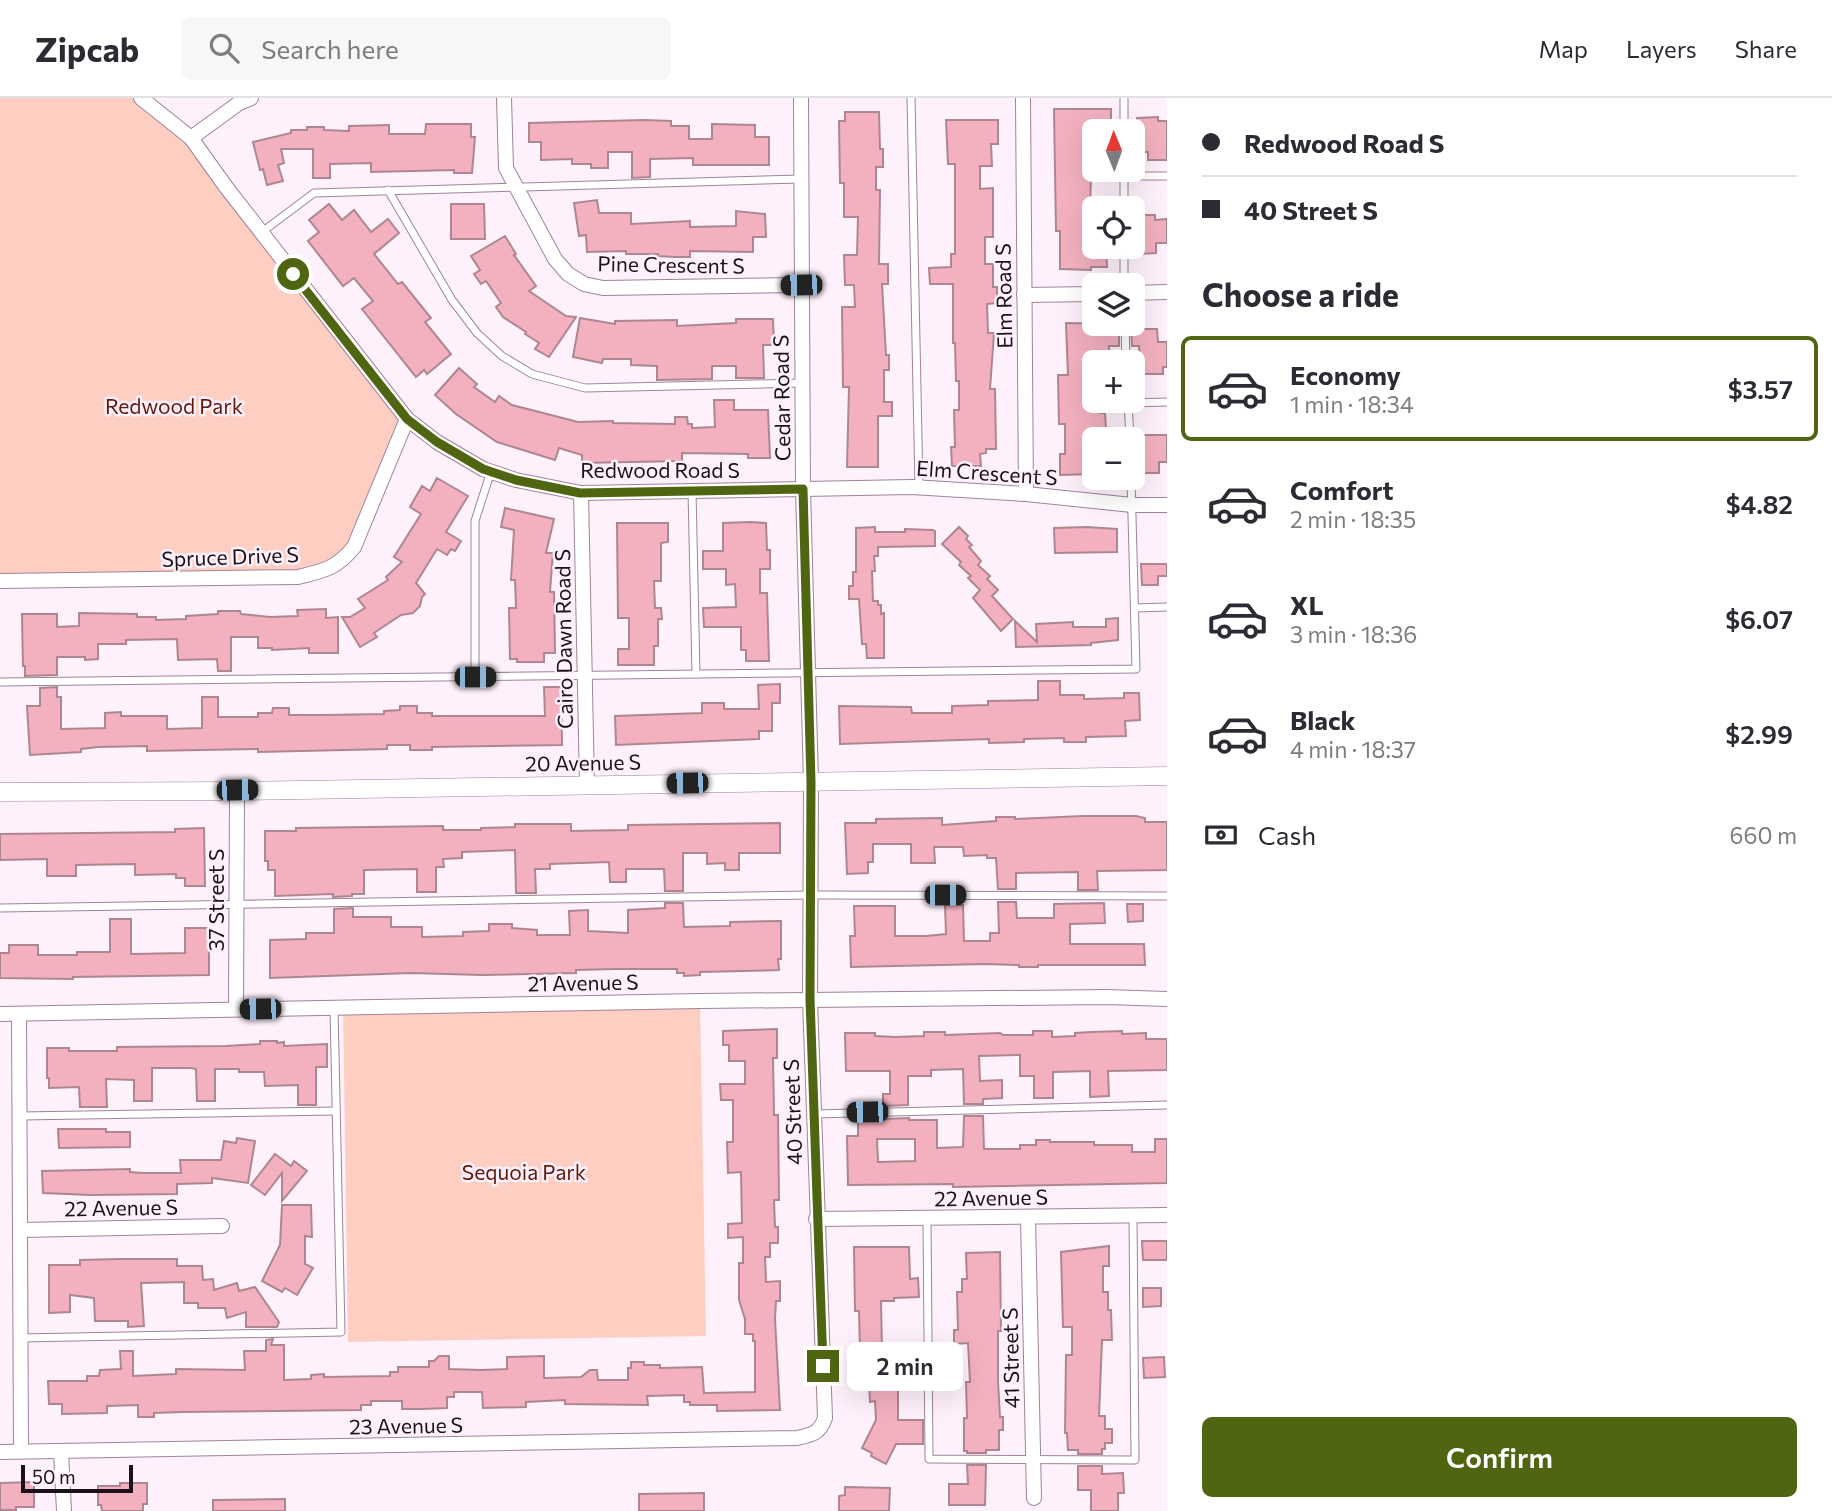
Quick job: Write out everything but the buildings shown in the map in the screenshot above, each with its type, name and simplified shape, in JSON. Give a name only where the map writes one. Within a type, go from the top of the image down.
[{"type":"street","name":"Redwood Road S","points":[[141,98],[191,138],[407,419],[437,442],[491,471],[516,480],[580,493],[803,489]]},
{"type":"street","points":[[191,138],[239,103],[251,98]]},
{"type":"street","name":"Pine Crescent S","points":[[504,98],[506,169],[555,259],[568,274],[584,284],[604,288],[801,285]]},
{"type":"street","name":"Cedar Road S","points":[[801,98],[803,489],[811,782]]},
{"type":"street","name":"Elm Road S","points":[[1023,98],[1026,494]]},
{"type":"street","points":[[1145,293],[1167,292]]},
{"type":"street","points":[[1024,295],[1082,294]]},
{"type":"street","name":"Spruce Drive S","points":[[0,581],[298,577],[319,573],[341,563],[354,547],[407,419]]},
{"type":"street","name":"Elm Crescent S","points":[[803,489],[919,487],[1132,505],[1167,505]]},
{"type":"street","name":"Cairo Dawn Road S","points":[[580,493],[587,785]]},
{"type":"street","name":"20 Avenue S","points":[[0,792],[1167,776]]},
{"type":"street","name":"40 Street S","points":[[811,782],[810,999],[825,1418],[821,1429],[813,1435]]},
{"type":"street","name":"37 Street S","points":[[236,1009],[237,790]]},
{"type":"street","name":"21 Avenue S","points":[[0,1014],[810,999],[1167,999]]},
{"type":"street","points":[[19,1014],[21,1451]]},
{"type":"street","name":"22 Avenue S","points":[[816,1219],[1167,1214]]},
{"type":"street","name":"41 Street S","points":[[1028,1217],[1034,1499]]},
{"type":"street","name":"22 Avenue S","points":[[20,1230],[222,1226]]},
{"type":"street","name":"23 Avenue S","points":[[0,1452],[797,1438],[813,1435]]},
{"type":"street","points":[[61,1452],[64,1511]]},
{"type":"lane","points":[[911,98],[919,487]]},
{"type":"lane","points":[[1124,98],[1124,119]]},
{"type":"lane","points":[[1145,174],[1167,176]]},
{"type":"lane","points":[[261,232],[314,193],[801,179]]},
{"type":"lane","points":[[388,190],[452,300],[477,333],[502,356],[531,374],[585,388],[802,383]]},
{"type":"lane","points":[[1145,402],[1167,402]]},
{"type":"lane","points":[[475,677],[475,521],[491,471]]},
{"type":"lane","points":[[0,682],[1136,669],[1131,490]]},
{"type":"lane","points":[[692,491],[696,674]]},
{"type":"lane","points":[[1135,608],[1167,607]]},
{"type":"lane","points":[[0,908],[811,895],[1167,896]]},
{"type":"lane","points":[[21,1338],[341,1332],[334,1007]]},
{"type":"lane","points":[[813,1114],[1167,1105]]},
{"type":"lane","points":[[21,1116],[336,1111]]},
{"type":"lane","points":[[927,1219],[929,1460],[1135,1460],[1133,1214]]},
{"type":"green space","name":"Redwood Park","points":[[0,98],[141,98],[191,138],[407,419],[362,530],[319,573],[0,581]]},
{"type":"green space","name":"Sequoia Park","points":[[700,1001],[706,1336],[348,1342],[343,1007]]},
{"type":"route","points":[[293,274],[407,419],[437,442],[483,469],[516,480],[580,493],[803,489],[811,782],[810,999],[823,1366]]}]
